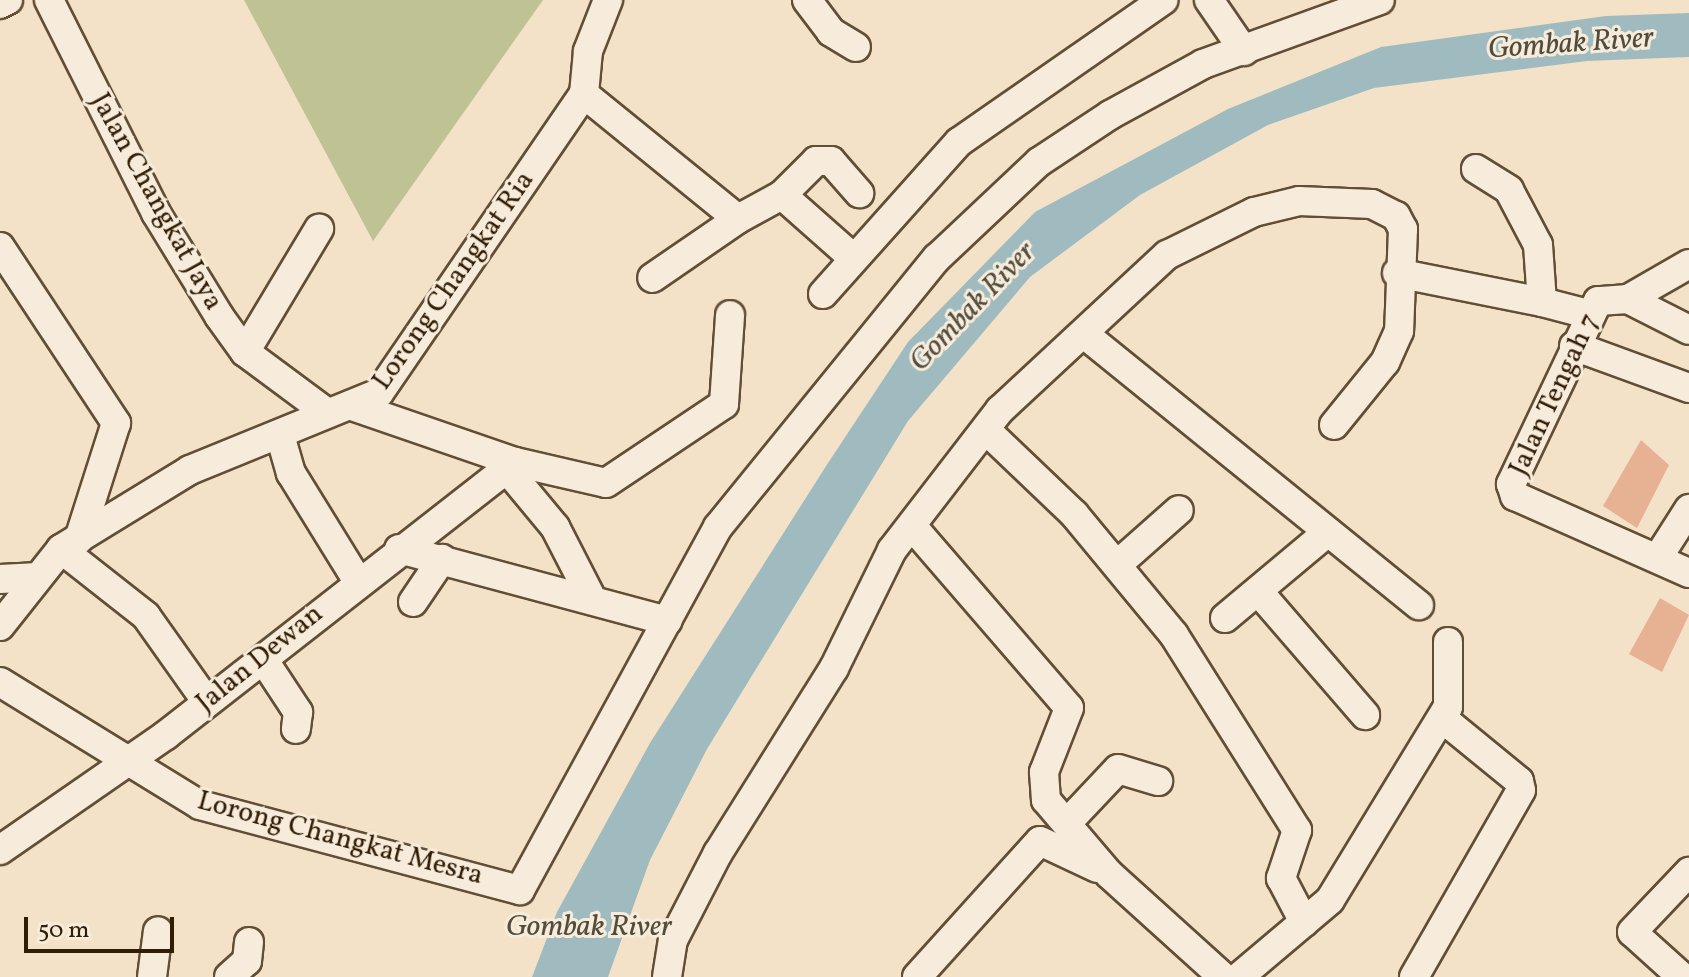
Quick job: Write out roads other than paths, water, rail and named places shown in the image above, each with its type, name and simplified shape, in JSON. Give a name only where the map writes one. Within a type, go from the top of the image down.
[{"type":"street","points":[[0,4],[8,0]]},
{"type":"street","name":"Jalan Changkat Jaya","points":[[49,0],[156,213],[245,352],[327,413]]},
{"type":"street","name":"Lorong Changkat Ria","points":[[0,626],[34,577],[70,544],[190,470],[327,413],[355,407],[390,382],[584,94],[588,51],[608,0]]},
{"type":"street","points":[[807,0],[831,32],[856,47]]},
{"type":"street","points":[[823,294],[851,256],[959,142],[1163,0]]},
{"type":"street","points":[[1209,0],[1244,51]]},
{"type":"street","points":[[399,549],[590,595],[667,621],[718,527],[937,258],[1051,154],[1203,64],[1380,0]]},
{"type":"street","points":[[584,94],[738,219]]},
{"type":"street","points":[[652,278],[738,219],[782,195],[816,161],[831,161],[859,193]]},
{"type":"street","points":[[1476,169],[1509,190],[1538,245],[1542,302]]},
{"type":"street","points":[[782,195],[851,256]]},
{"type":"street","points":[[667,977],[673,940],[718,853],[912,526],[986,430],[1035,375],[1084,334],[1114,300],[1197,236],[1299,201],[1372,204],[1396,216],[1403,229],[1397,273],[1399,331],[1385,362],[1334,425]]},
{"type":"street","points":[[245,352],[319,229]]},
{"type":"street","name":"Lorong Changkat Ria","points":[[0,247],[116,423],[70,544]]},
{"type":"street","name":"Jalan Tengah 7","points":[[1689,264],[1628,299],[1610,296],[1588,314],[1511,484],[1515,496],[1659,556],[1689,573]]},
{"type":"street","points":[[1397,273],[1588,314]]},
{"type":"street","points":[[1628,299],[1689,330]]},
{"type":"street","points":[[355,407],[511,465],[606,483],[724,404],[730,315]]},
{"type":"street","points":[[1084,334],[1419,605]]},
{"type":"street","points":[[1574,346],[1689,388]]},
{"type":"street","points":[[986,430],[1015,450],[1118,564],[1174,635],[1297,830],[1281,878],[1304,922]]},
{"type":"street","points":[[280,435],[291,473],[357,580]]},
{"type":"street","points":[[511,465],[555,527],[590,595]]},
{"type":"street","name":"Jalan Dewan","points":[[0,850],[128,763],[263,659],[357,580],[511,465]]},
{"type":"street","points":[[1659,556],[1689,509]]},
{"type":"street","points":[[1118,564],[1179,510]]},
{"type":"street","points":[[912,526],[1069,708],[1044,772],[1046,800],[1109,874],[1223,977]]},
{"type":"street","points":[[1225,618],[1328,532]]},
{"type":"street","points":[[70,544],[146,616],[207,702]]},
{"type":"street","points":[[413,602],[442,559]]},
{"type":"street","points":[[0,579],[34,577]]},
{"type":"street","points":[[1258,591],[1365,715]]},
{"type":"street","name":"Lorong Changkat Mesra","points":[[0,682],[200,805],[520,890],[667,621]]},
{"type":"street","points":[[1239,977],[1330,900],[1442,718],[1451,694],[1448,642]]},
{"type":"street","points":[[263,659],[298,712],[296,729]]},
{"type":"street","points":[[1414,977],[1521,790],[1519,781],[1442,718]]},
{"type":"street","points":[[1067,823],[1118,769],[1158,781]]},
{"type":"street","points":[[917,977],[1040,841],[1109,874]]},
{"type":"street","points":[[1682,977],[1632,932],[1689,872]]},
{"type":"street","points":[[152,977],[158,931]]},
{"type":"street","points":[[229,977],[247,961],[249,942]]},
{"type":"water","name":"Gombak River","points":[[1689,13],[1689,57],[1587,61],[1374,88],[1268,125],[1140,195],[1030,277],[908,421],[707,749],[650,860],[608,977],[532,977],[557,912],[650,743],[828,463],[908,342],[1035,212],[1228,109],[1381,47],[1606,16]]}]
